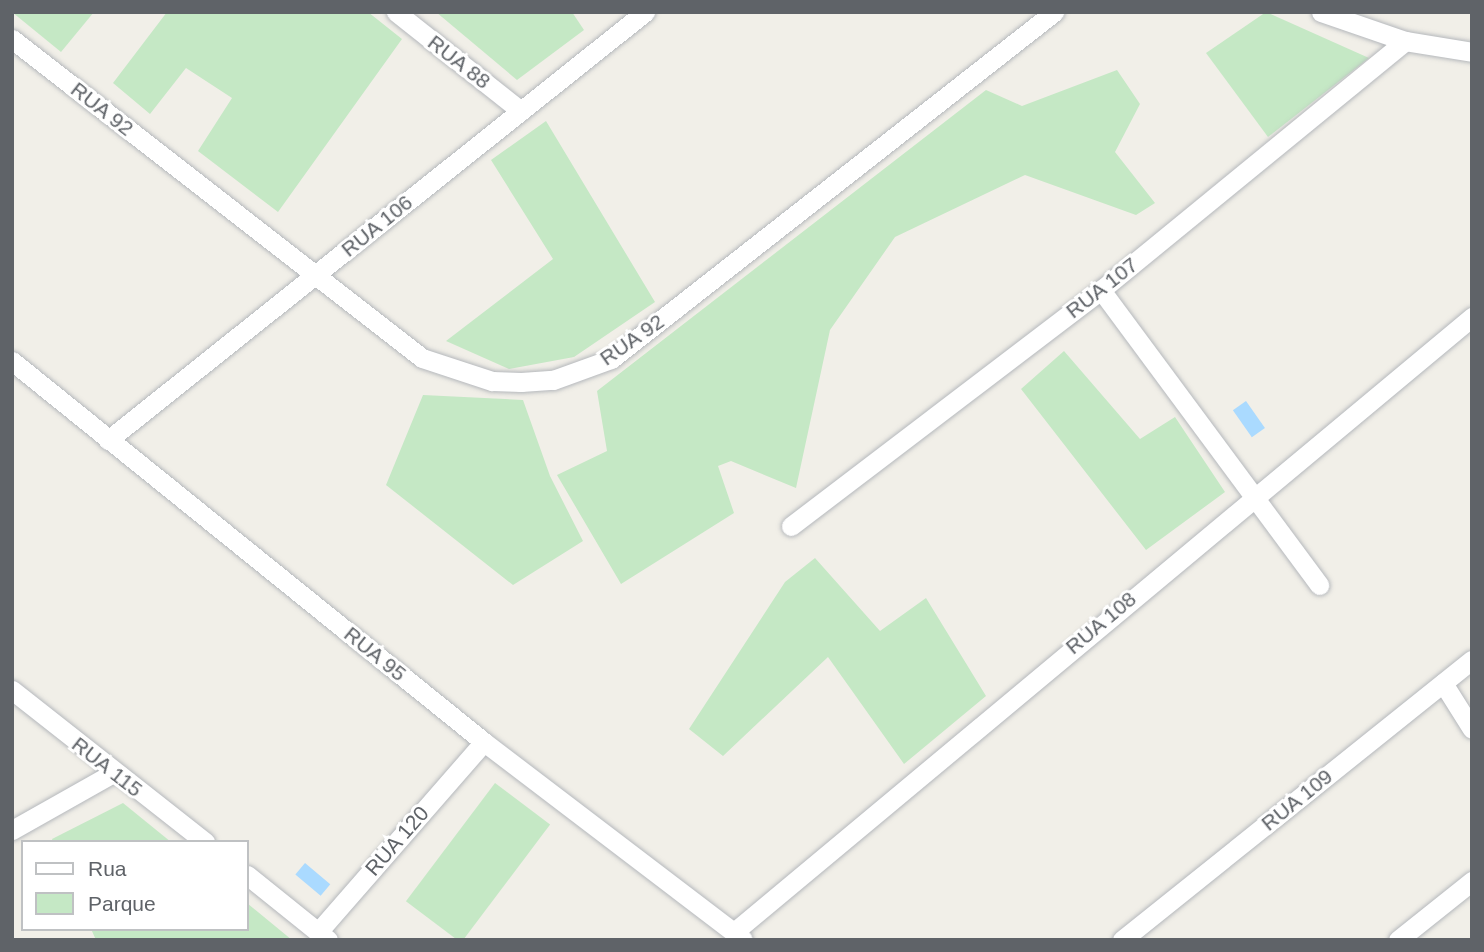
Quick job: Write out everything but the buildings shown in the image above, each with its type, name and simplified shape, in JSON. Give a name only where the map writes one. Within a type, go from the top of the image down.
[{"type":"street","name":"RUA 88","points":[[396,12],[521,111]]},
{"type":"street","name":"RUA 106","points":[[108,440],[645,12]]},
{"type":"street","name":"RUA 92","points":[[12,39],[422,358],[454,372],[521,382],[554,380],[611,359],[1054,12]]},
{"type":"street","points":[[1321,12],[1405,41],[1472,52]]},
{"type":"street","name":"RUA 107","points":[[791,526],[1101,290],[1405,41]]},
{"type":"street","points":[[1101,290],[1319,585]]},
{"type":"street","name":"RUA 108","points":[[738,936],[1253,495],[1472,317]]},
{"type":"street","name":"RUA 95","points":[[12,361],[484,742],[738,936]]},
{"type":"street","name":"RUA 109","points":[[1122,940],[1472,660]]},
{"type":"street","points":[[1443,683],[1472,729]]},
{"type":"street","name":"RUA 115","points":[[12,691],[113,773],[202,840]]},
{"type":"street","name":"RUA 120","points":[[323,936],[484,742]]},
{"type":"street","points":[[12,830],[113,773]]},
{"type":"street","points":[[248,875],[323,936]]},
{"type":"street","points":[[1398,940],[1472,881]]},
{"type":"green space","points":[[12,12],[94,12],[61,52]]},
{"type":"green space","points":[[167,12],[368,12],[402,39],[278,212],[198,151],[232,98],[186,68],[150,114],[113,83]]},
{"type":"green space","points":[[436,12],[572,12],[584,30],[517,80]]},
{"type":"green space","points":[[1266,12],[1369,58],[1268,137],[1206,53]]},
{"type":"green space","points":[[1117,70],[1140,104],[1115,152],[1155,203],[1136,215],[1025,175],[895,237],[830,330],[796,488],[731,461],[718,466],[734,513],[621,584],[557,475],[607,451],[597,391],[986,90],[1022,106]]},
{"type":"green space","points":[[546,121],[655,302],[574,357],[509,369],[446,341],[553,259],[491,160]]},
{"type":"green space","points":[[1064,351],[1140,439],[1175,417],[1225,492],[1146,550],[1021,389]]},
{"type":"green space","points":[[423,395],[523,400],[550,476],[583,541],[513,585],[386,485]]},
{"type":"green space","points":[[815,558],[880,631],[926,598],[986,696],[904,764],[828,657],[723,756],[689,729],[785,582]]},
{"type":"green space","points":[[495,783],[550,825],[463,940],[457,940],[406,901]]},
{"type":"green space","points":[[123,803],[169,840],[52,840]]},
{"type":"green space","points":[[248,904],[292,940],[96,940],[92,931],[248,931]]},
{"type":"water","points":[[1246,401],[1265,428],[1252,437],[1233,410]]},
{"type":"water","points":[[305,863],[330,884],[321,896],[295,874]]}]
